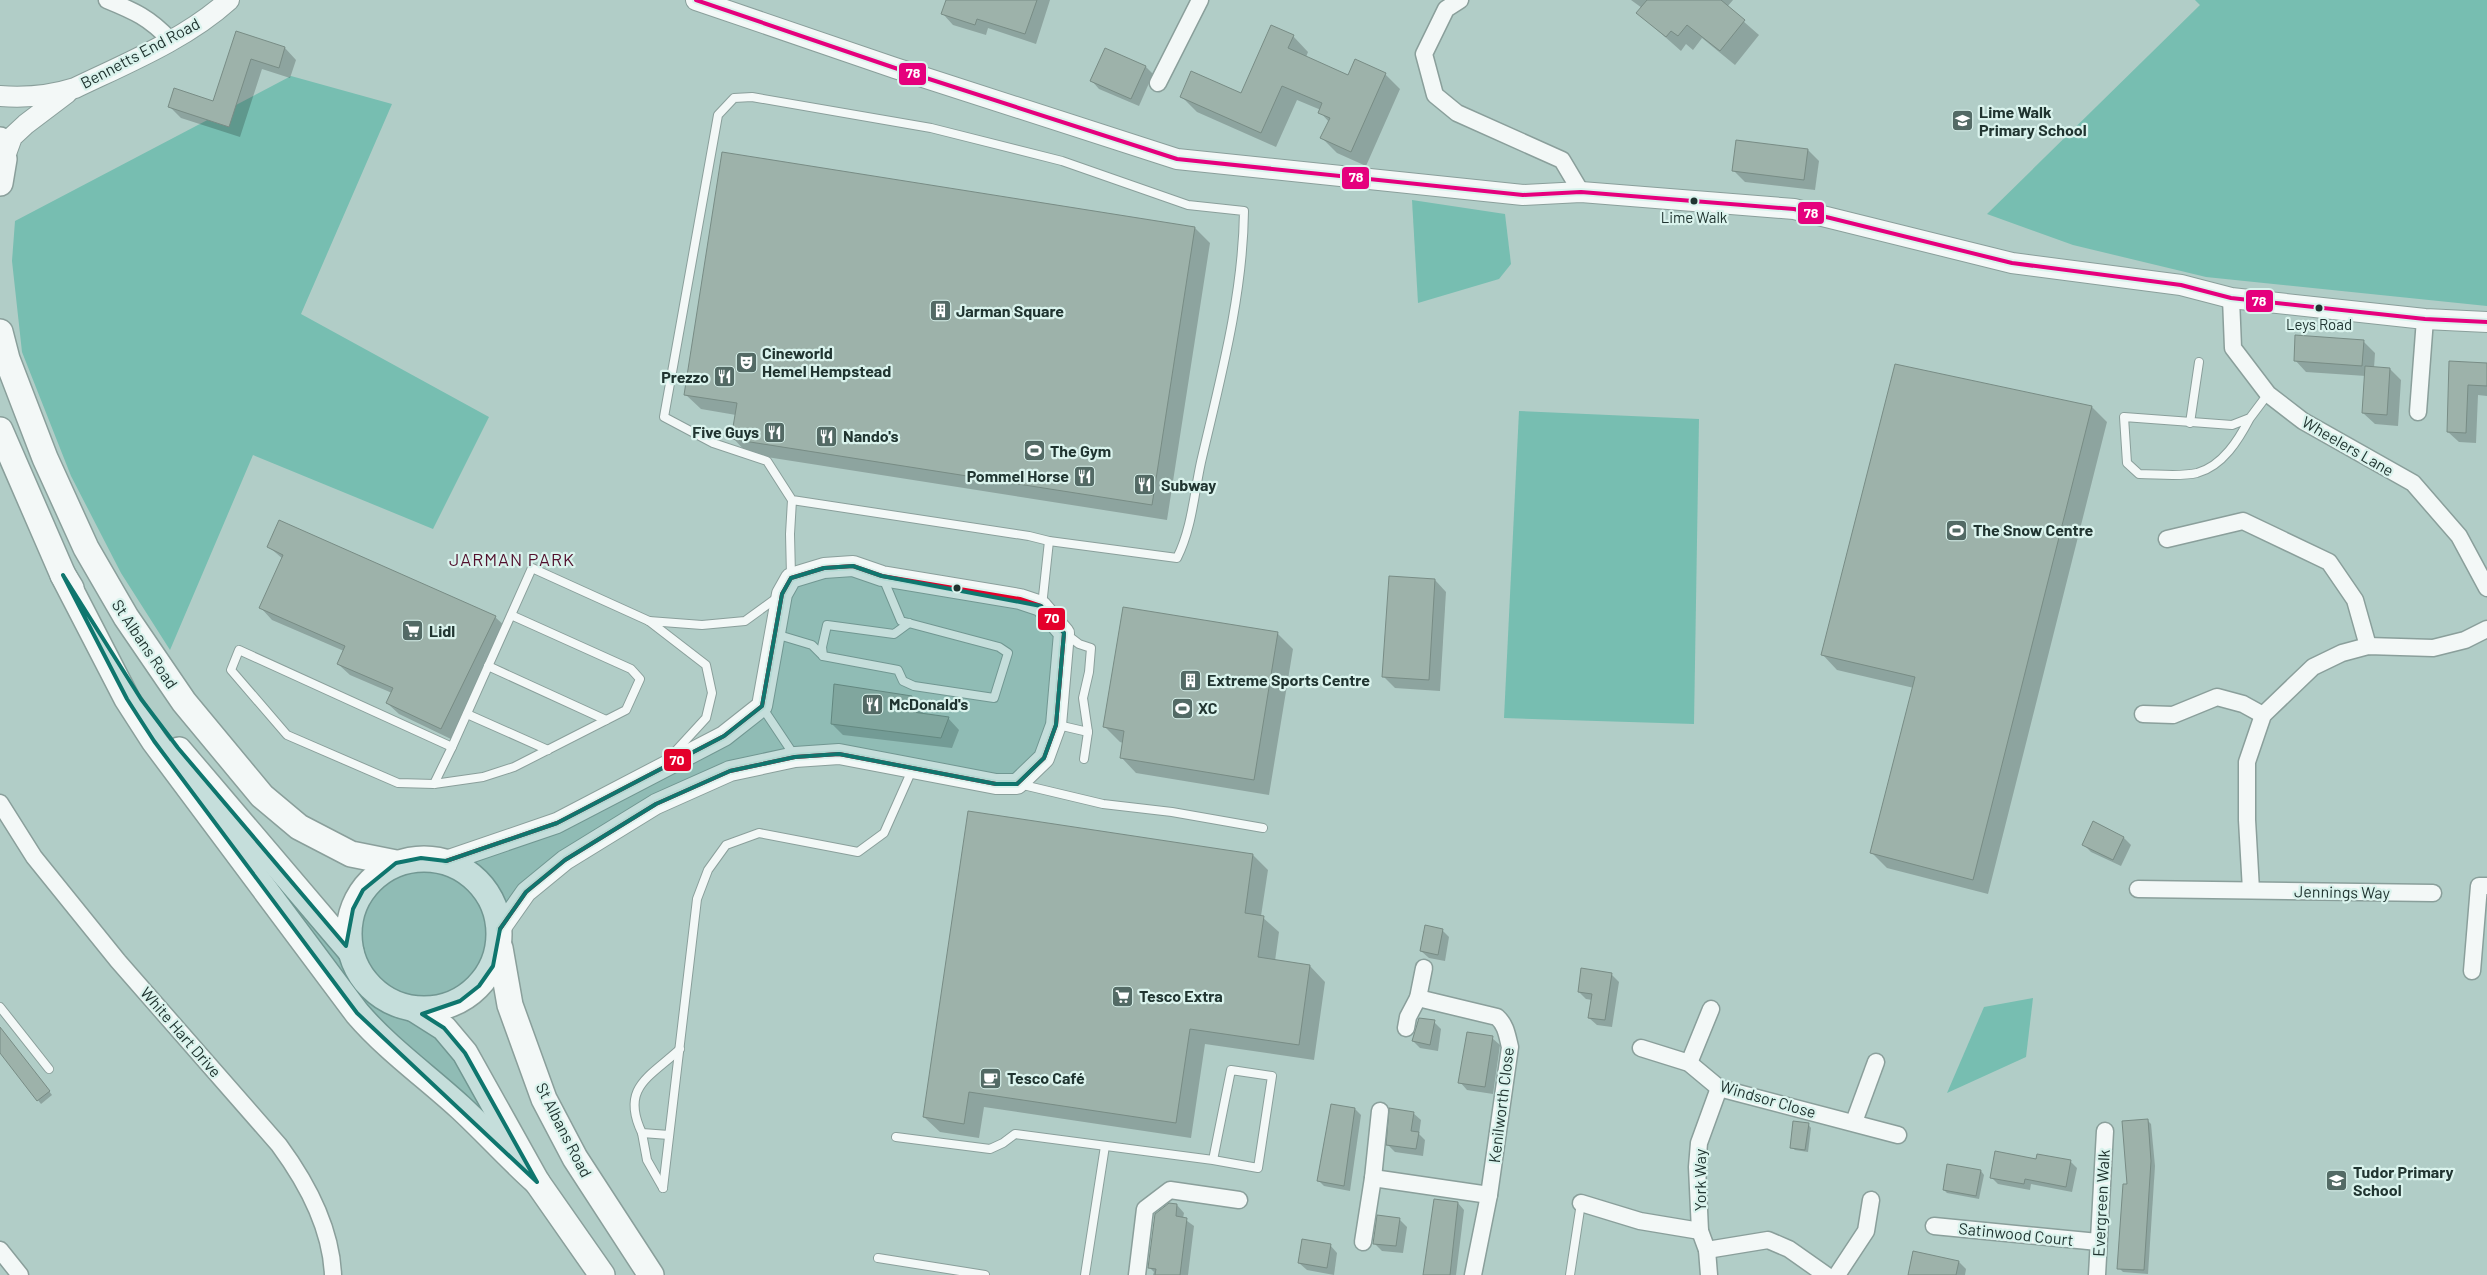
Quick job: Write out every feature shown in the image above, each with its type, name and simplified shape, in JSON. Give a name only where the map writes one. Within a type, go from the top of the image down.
[{"type":"main road","name":"St Albans Road","points":[[0,332],[7,359],[45,458],[86,548],[126,617],[184,702],[262,796],[299,827],[352,854],[396,863]]},
{"type":"main road","name":"St Albans Road","points":[[0,430],[63,575],[141,699],[178,748],[351,952]]},
{"type":"main road","points":[[63,575],[128,699],[154,741],[357,1013],[376,1034],[460,1107],[506,1154],[537,1182]]},
{"type":"main road","points":[[414,1009],[438,1008],[460,1001],[480,986],[493,966],[500,936],[495,906],[484,886],[467,871],[446,861],[421,858],[396,863],[377,874],[363,890],[352,909],[349,930],[351,952],[357,968],[367,983],[381,995],[396,1004],[414,1009],[444,1028],[465,1053],[537,1182],[602,1275]]},
{"type":"main road","name":"St Albans Road","points":[[500,936],[510,1005],[544,1099],[580,1166],[651,1275]]},
{"type":"street","points":[[107,0],[143,15],[170,40]]},
{"type":"street","name":"Bennetts End Road","points":[[1,161],[12,137],[19,130],[75,88],[170,40],[212,16],[229,0]]},
{"type":"street","points":[[696,0],[895,68],[1177,159],[1523,194],[1581,192],[1794,209],[2012,263],[2181,285],[2231,298],[2425,319],[2487,322]]},
{"type":"street","points":[[1158,83],[1200,0]]},
{"type":"street","points":[[1460,0],[1446,9],[1424,54],[1435,95],[1457,113],[1562,160],[1581,192]]},
{"type":"street","name":"Bennetts End Road","points":[[0,96],[36,97],[75,88]]},
{"type":"street","name":"Wheelers Lane","points":[[2231,298],[2233,348],[2268,394],[2303,421],[2413,483],[2458,536],[2487,588]]},
{"type":"street","points":[[2418,412],[2425,319]]},
{"type":"street","points":[[2166,539],[2243,521],[2329,562],[2356,600],[2368,646]]},
{"type":"street","points":[[446,861],[557,823],[724,736],[762,706],[776,626],[786,586],[824,568],[853,566],[882,576],[1020,599],[1042,606],[1064,633],[1056,725],[1044,758],[1017,784],[996,784],[912,770],[839,754],[795,757],[730,771],[656,804],[565,860],[526,892],[500,936]]},
{"type":"street","points":[[2251,890],[2247,820],[2247,762],[2263,715],[2313,667],[2342,653],[2368,646],[2433,648],[2465,640],[2487,629]]},
{"type":"street","points":[[2143,714],[2173,715],[2217,697],[2243,704],[2263,715]]},
{"type":"street","name":"White Hart Drive","points":[[0,803],[34,857],[118,961],[279,1145],[295,1167],[311,1193],[321,1219],[332,1256],[333,1275]]},
{"type":"street","points":[[2472,971],[2479,886],[2487,886]]},
{"type":"street","name":"Jennings Way","points":[[2138,890],[2251,890],[2433,894]]},
{"type":"street","points":[[1406,1028],[1408,1016],[1418,998],[1424,968]]},
{"type":"street","name":"Kenilworth Close","points":[[1418,998],[1497,1017],[1504,1023],[1510,1047],[1489,1195],[1473,1275]]},
{"type":"street","points":[[1689,1063],[1711,1009]]},
{"type":"street","name":"Windsor Close","points":[[1641,1048],[1689,1063],[1719,1088],[1898,1135]]},
{"type":"street","points":[[1854,1122],[1876,1062]]},
{"type":"street","name":"York Way","points":[[1709,1275],[1707,1250],[1700,1231],[1697,1167],[1699,1143],[1719,1088]]},
{"type":"street","points":[[1363,1242],[1373,1178],[1380,1111]]},
{"type":"street","name":"Evergreen Walk","points":[[2096,1275],[2105,1131]]},
{"type":"street","points":[[1373,1178],[1489,1195]]},
{"type":"street","points":[[1137,1275],[1145,1210],[1170,1190],[1239,1200]]},
{"type":"street","points":[[1837,1275],[1866,1231],[1871,1200]]},
{"type":"street","points":[[1581,1203],[1640,1221],[1700,1231]]},
{"type":"street","name":"Satinwood Court","points":[[1934,1226],[2098,1242]]},
{"type":"street","points":[[1707,1250],[1768,1240],[1789,1249],[1826,1275]]},
{"type":"street","points":[[0,1250],[20,1275]]},
{"type":"lane","points":[[648,621],[702,625],[745,620],[786,586],[792,500],[767,461],[713,443],[664,417],[718,115],[734,98],[752,97],[931,128],[1062,161],[1188,205],[1244,211],[1244,249],[1222,371],[1195,492],[1187,538],[1177,558],[1049,541],[1030,536],[792,500]]},
{"type":"lane","points":[[2190,423],[2199,362]]},
{"type":"lane","points":[[2250,418],[2232,425],[2124,417],[2127,463],[2139,474],[2198,473],[2218,461],[2238,440],[2250,418],[2268,394]]},
{"type":"lane","points":[[1042,606],[1049,541]]},
{"type":"lane","points":[[434,784],[532,568],[648,621],[706,664],[712,693],[706,718],[658,770]]},
{"type":"lane","points":[[776,626],[782,636],[812,645],[823,656],[898,670],[903,681],[914,686],[994,698],[1008,653],[999,647],[901,621],[882,576]]},
{"type":"lane","points":[[452,747],[239,650],[231,670],[287,735],[398,783],[434,784],[483,777],[514,768],[626,710],[640,679],[631,669],[511,615]]},
{"type":"lane","points":[[823,656],[822,647],[827,625],[894,634],[909,623]]},
{"type":"lane","points":[[1064,633],[1079,644],[1092,648],[1083,698],[1088,732],[1084,759]]},
{"type":"lane","points":[[488,666],[606,720]]},
{"type":"lane","points":[[762,706],[795,757]]},
{"type":"lane","points":[[467,714],[548,750]]},
{"type":"lane","points":[[1056,725],[1088,732]]},
{"type":"lane","points":[[680,1049],[647,1078],[635,1094],[634,1116],[642,1133],[647,1160],[663,1188],[670,1135],[680,1049],[697,899],[708,870],[726,845],[759,833],[858,852],[884,833],[912,770]]},
{"type":"lane","points":[[1017,784],[1103,804],[1172,812],[1263,828]]},
{"type":"lane","points":[[0,1006],[49,1069]]},
{"type":"lane","points":[[896,1137],[990,1149],[1004,1143],[1015,1134],[1213,1160],[1258,1168],[1272,1076],[1231,1070],[1213,1160]]},
{"type":"lane","points":[[642,1133],[670,1135]]},
{"type":"lane","points":[[1085,1275],[1105,1146]]},
{"type":"lane","points":[[1570,1275],[1581,1203]]},
{"type":"lane","points":[[878,1258],[985,1275]]},
{"type":"highlighted area","points":[[853,566],[882,576],[1041,606],[1064,633],[1056,725],[1044,758],[1017,784],[996,784],[839,754],[795,757],[730,771],[656,804],[565,860],[526,892],[500,929],[493,966],[479,986],[460,1001],[422,1014],[444,1028],[465,1053],[537,1182],[357,1013],[154,741],[127,699],[63,575],[141,699],[178,748],[346,946],[353,909],[363,890],[396,863],[421,858],[446,861],[557,823],[724,736],[762,706],[782,594],[791,578],[824,568]]},
{"type":"green space","points":[[2195,0],[2487,0],[2487,306],[2206,277],[2073,245],[1987,214],[2200,5]]},
{"type":"green space","points":[[291,76],[392,104],[301,314],[489,417],[433,529],[253,455],[170,650],[121,573],[71,476],[22,352],[12,261],[15,221]]},
{"type":"green space","points":[[1412,200],[1505,214],[1511,264],[1499,279],[1418,303]]},
{"type":"green space","points":[[1519,411],[1699,419],[1694,724],[1504,718]]},
{"type":"green space","points":[[2033,998],[2026,1057],[1947,1093],[1984,1007]]},
{"type":"building","points":[[946,0],[1037,0],[1025,34],[977,19],[975,25],[941,14]]},
{"type":"building","points":[[1647,0],[1721,0],[1745,20],[1720,51],[1687,25],[1678,36],[1671,31],[1666,37],[1636,13]]},
{"type":"building","points":[[1271,25],[1294,35],[1288,48],[1348,75],[1355,59],[1386,73],[1351,152],[1320,138],[1330,118],[1318,113],[1322,103],[1282,86],[1261,133],[1180,97],[1191,71],[1241,93]]},
{"type":"building","points":[[236,31],[285,47],[279,68],[251,59],[229,127],[168,107],[174,88],[213,101]]},
{"type":"building","points":[[1105,48],[1146,66],[1131,99],[1090,81]]},
{"type":"building","points":[[1736,140],[1808,149],[1804,180],[1732,171]]},
{"type":"building","name":"Jarman Square","points":[[722,152],[1195,227],[1152,505],[731,439],[737,403],[684,395]]},
{"type":"building","points":[[2295,335],[2364,340],[2362,366],[2294,361]]},
{"type":"building","points":[[2449,361],[2487,363],[2487,386],[2468,385],[2466,433],[2447,432]]},
{"type":"building","name":"The Snow Centre","points":[[1895,364],[2092,406],[1973,880],[1870,853],[1915,677],[1821,655]]},
{"type":"building","points":[[2365,366],[2390,368],[2387,415],[2362,413]]},
{"type":"building","points":[[279,520],[496,616],[441,729],[386,703],[393,688],[337,664],[345,646],[259,608],[283,555],[267,547]]},
{"type":"building","points":[[1389,576],[1435,579],[1429,680],[1382,677]]},
{"type":"building","name":"Extreme Sports Centre","points":[[1123,607],[1278,632],[1254,780],[1120,758],[1124,731],[1103,727]]},
{"type":"building","name":"McDonald's","points":[[834,684],[912,696],[913,712],[949,717],[941,738],[831,724]]},
{"type":"building","name":"Tesco Extra","points":[[968,811],[1253,854],[1245,913],[1264,916],[1258,957],[1310,965],[1299,1045],[1190,1029],[1176,1123],[969,1092],[964,1124],[923,1117]]},
{"type":"building","points":[[2093,821],[2124,837],[2113,860],[2082,845]]},
{"type":"building","points":[[1425,925],[1443,929],[1438,955],[1420,951]]},
{"type":"building","points":[[1581,968],[1612,973],[1605,1020],[1588,1018],[1592,994],[1578,992]]},
{"type":"building","points":[[1419,1018],[1435,1020],[1430,1045],[1412,1041]]},
{"type":"building","points":[[0,1027],[50,1091],[37,1101],[0,1053]]},
{"type":"building","points":[[1467,1032],[1493,1036],[1485,1087],[1458,1083]]},
{"type":"building","points":[[1331,1104],[1355,1108],[1344,1186],[1317,1181]]},
{"type":"building","points":[[1389,1108],[1414,1112],[1411,1131],[1419,1132],[1416,1149],[1386,1145]]},
{"type":"building","points":[[2148,1119],[2151,1161],[2144,1270],[2117,1269],[2123,1184],[2127,1184],[2122,1121]]},
{"type":"building","points":[[1793,1121],[1809,1123],[1805,1150],[1790,1148]]},
{"type":"building","points":[[1995,1151],[2036,1159],[2037,1154],[2071,1160],[2066,1187],[2025,1179],[2024,1184],[1990,1178]]},
{"type":"building","points":[[1947,1164],[1981,1170],[1976,1196],[1943,1190]]},
{"type":"building","points":[[1434,1199],[1458,1202],[1450,1275],[1423,1275]]},
{"type":"building","points":[[1169,1203],[1177,1204],[1176,1216],[1187,1218],[1180,1275],[1155,1275],[1156,1269],[1148,1268],[1155,1214]]},
{"type":"building","points":[[1377,1215],[1400,1218],[1396,1246],[1373,1244]]},
{"type":"building","points":[[1302,1239],[1331,1244],[1327,1268],[1298,1263]]},
{"type":"building","points":[[1913,1251],[1959,1261],[1956,1275],[1908,1275]]},
{"type":"transit line","name":"78","points":[[696,0],[895,68],[1177,159],[1523,195],[1581,192],[1794,209],[2012,263],[2181,285],[2231,298],[2425,319],[2487,322]]},
{"type":"transit line","name":"70","points":[[446,861],[557,823],[724,736],[762,706],[782,594],[791,578],[824,568],[853,566],[882,576],[1020,599],[1041,606],[1064,633],[1056,725],[1044,758],[1017,784],[996,784],[839,754],[795,757],[730,771],[656,804],[565,860],[526,892],[500,929]]},
{"type":"place","name":"Lime Walk Primary School","points":[[1963,121]]},
{"type":"place","name":"Lime Walk","points":[[1694,201]]},
{"type":"place","name":"Leys Road","points":[[2319,308]]},
{"type":"place","name":"Jarman Square","points":[[940,311]]},
{"type":"place","name":"Cineworld Hemel Hempstead","points":[[746,362]]},
{"type":"place","name":"Prezzo","points":[[725,377]]},
{"type":"place","name":"Five Guys","points":[[775,432]]},
{"type":"place","name":"Nando's","points":[[827,436]]},
{"type":"place","name":"The Gym","points":[[1034,451]]},
{"type":"place","name":"Pommel Horse","points":[[1085,476]]},
{"type":"place","name":"Subway","points":[[1145,485]]},
{"type":"place","name":"The Snow Centre","points":[[1957,530]]},
{"type":"place","name":"Lidl","points":[[413,631]]},
{"type":"place","name":"Extreme Sports Centre","points":[[1191,680]]},
{"type":"place","name":"McDonald's","points":[[873,704]]},
{"type":"place","name":"XC","points":[[1182,708]]},
{"type":"place","name":"Tesco Extra","points":[[1123,996]]},
{"type":"place","name":"Tesco Café","points":[[991,1078]]},
{"type":"place","name":"Tudor Primary School","points":[[2337,1181]]},
{"type":"district","name":"JARMAN PARK","points":[[512,560]]}]
